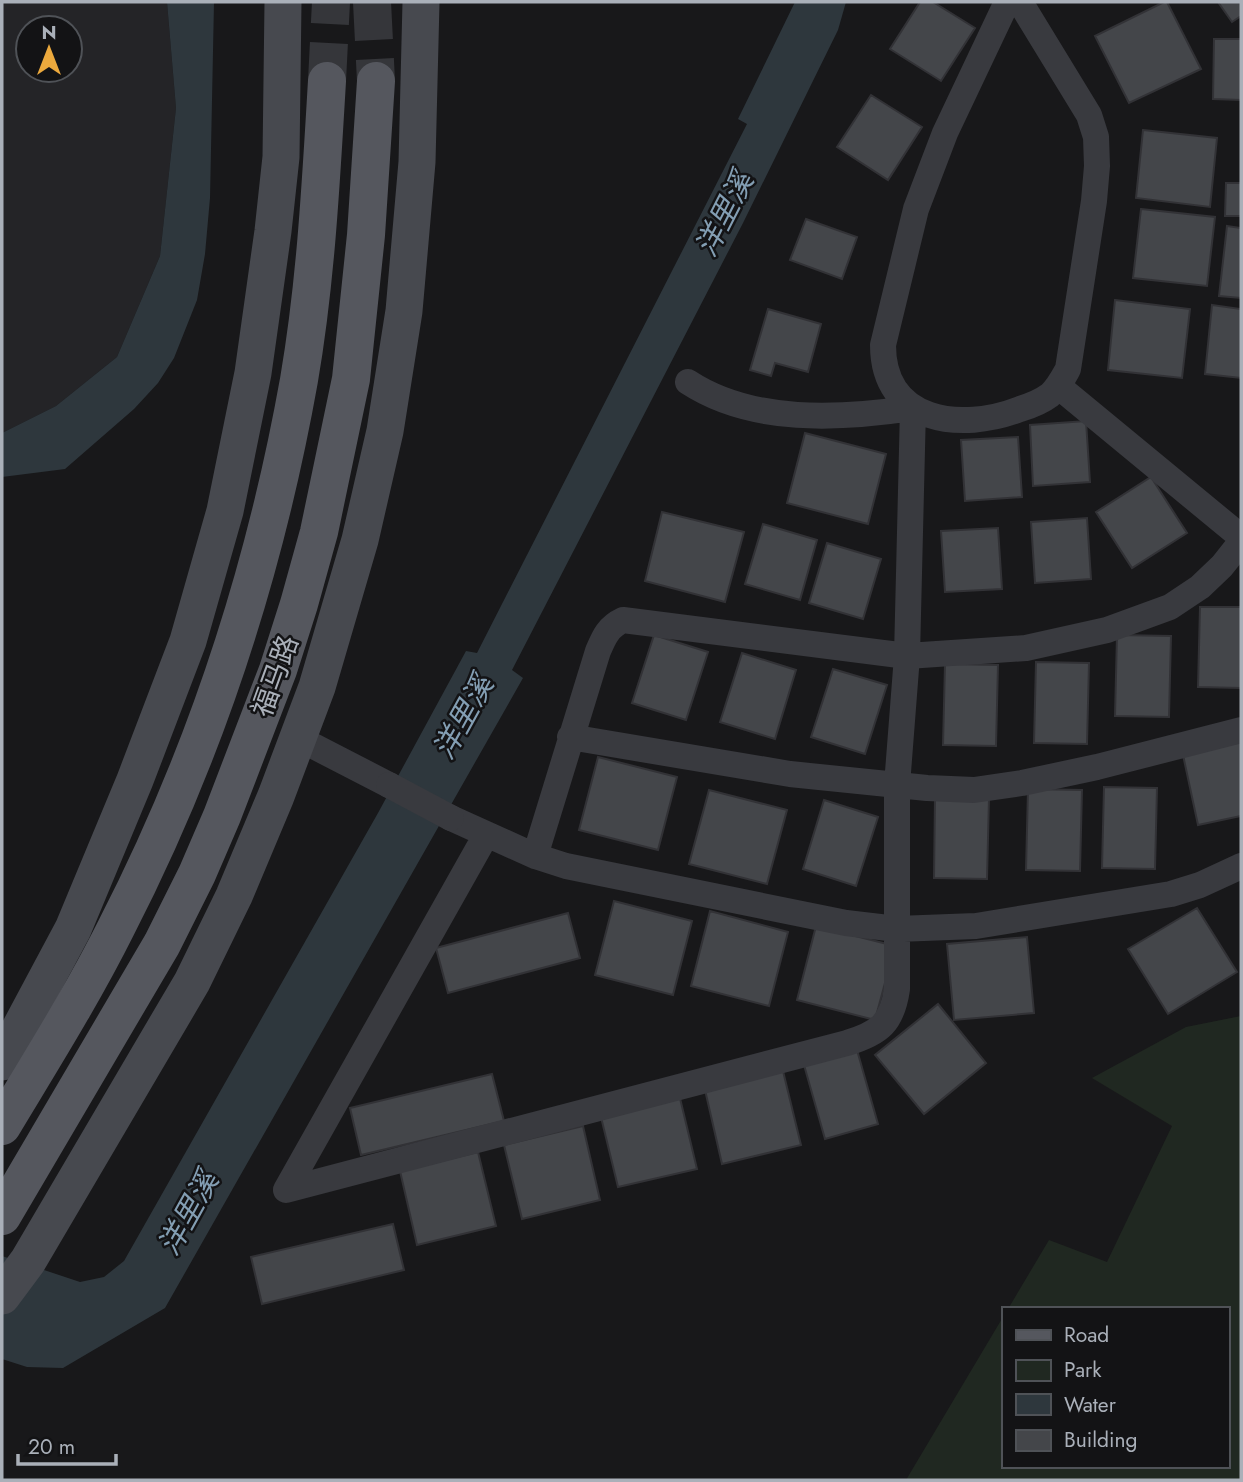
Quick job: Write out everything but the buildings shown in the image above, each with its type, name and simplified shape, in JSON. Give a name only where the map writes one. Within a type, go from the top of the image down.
[{"type":"main road","points":[[2,1062],[73,929],[135,780],[188,641],[225,511],[253,373],[273,231],[281,157],[283,2]]},
{"type":"main road","points":[[2,1296],[28,1261],[192,982],[276,796],[324,662],[360,540],[384,431],[404,311],[418,162],[421,2]]},
{"type":"main road","name":"福马路","points":[[2,1126],[117,927],[205,726],[250,589],[270,522],[303,353],[319,232],[327,81]]},
{"type":"main road","name":"福马路","points":[[2,1216],[162,944],[222,816],[278,670],[319,533],[351,379],[366,235],[376,81]]},
{"type":"street","points":[[486,835],[286,1190],[870,1036],[891,1014],[895,1002],[897,785],[907,656],[913,408],[889,381],[883,364],[883,345],[916,209],[945,133],[1007,2]]},
{"type":"street","points":[[688,382],[725,402],[766,410],[856,415],[913,408],[955,421],[1001,416],[1049,396],[1058,386],[1068,369],[1092,214],[1097,166],[1096,137],[1089,115],[1020,2]]},
{"type":"street","points":[[535,856],[570,737],[605,634],[613,625],[623,620],[907,656],[1026,649],[1094,634],[1140,620],[1170,607],[1200,587],[1222,566],[1241,540],[1058,386]]},
{"type":"street","points":[[570,737],[790,774],[950,789],[998,787],[1097,767],[1241,730]]},
{"type":"street","points":[[298,738],[451,818],[535,856],[566,866],[846,923],[897,929],[976,926],[1171,894],[1200,885],[1241,866]]},
{"type":"shaded area","points":[[2,2],[167,2],[176,108],[160,256],[117,357],[56,406],[2,433]]},
{"type":"green space","points":[[1241,1016],[1241,1480],[906,1480],[1002,1319],[1002,1468],[1229,1468],[1229,1307],[1009,1307],[1049,1240],[1107,1262],[1172,1126],[1092,1078],[1186,1027]]},
{"type":"water","points":[[167,2],[214,2],[210,198],[205,254],[197,300],[174,358],[158,383],[134,409],[65,469],[2,477],[2,433],[56,406],[117,357],[160,256],[176,108]]},
{"type":"water","name":"洋里溪","points":[[795,2],[846,2],[838,30],[743,223],[512,670],[523,678],[165,1308],[63,1368],[27,1367],[2,1359],[2,1256],[80,1282],[104,1277],[124,1261],[378,813],[466,651],[477,653],[747,124],[738,119]]},
{"type":"tunnel","points":[[327,81],[331,2]]},
{"type":"tunnel","points":[[372,2],[376,81]]}]
